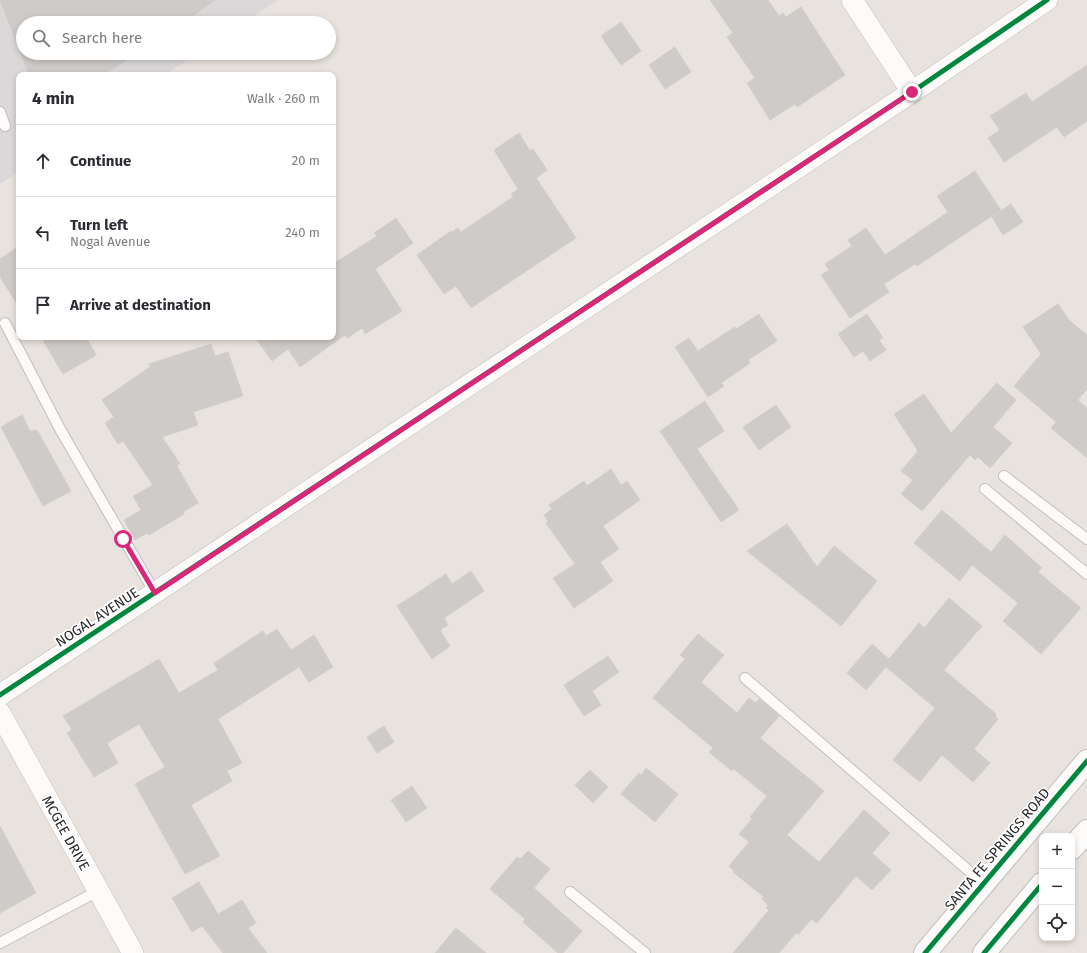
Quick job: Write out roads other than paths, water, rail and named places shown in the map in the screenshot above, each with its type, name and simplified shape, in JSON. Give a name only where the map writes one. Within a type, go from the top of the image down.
[{"type":"main road","name":"SANTA FE SPRINGS ROAD","points":[[925,953],[1087,761]]},
{"type":"main road","points":[[1075,845],[1087,831]]},
{"type":"main road","points":[[984,953],[1039,888]]},
{"type":"street","points":[[852,0],[912,92]]},
{"type":"street","name":"NOGAL AVENUE","points":[[0,695],[912,92],[1047,0]]},
{"type":"street","name":"MCGEE DRIVE","points":[[0,713],[133,953]]},
{"type":"lane","points":[[0,112],[5,126]]},
{"type":"lane","points":[[5,323],[60,429],[155,593]]},
{"type":"lane","points":[[1004,476],[1087,539]]},
{"type":"lane","points":[[985,488],[1087,574]]},
{"type":"lane","points":[[745,678],[984,883]]},
{"type":"lane","points":[[0,942],[98,891]]},
{"type":"lane","points":[[570,892],[645,953]]}]
